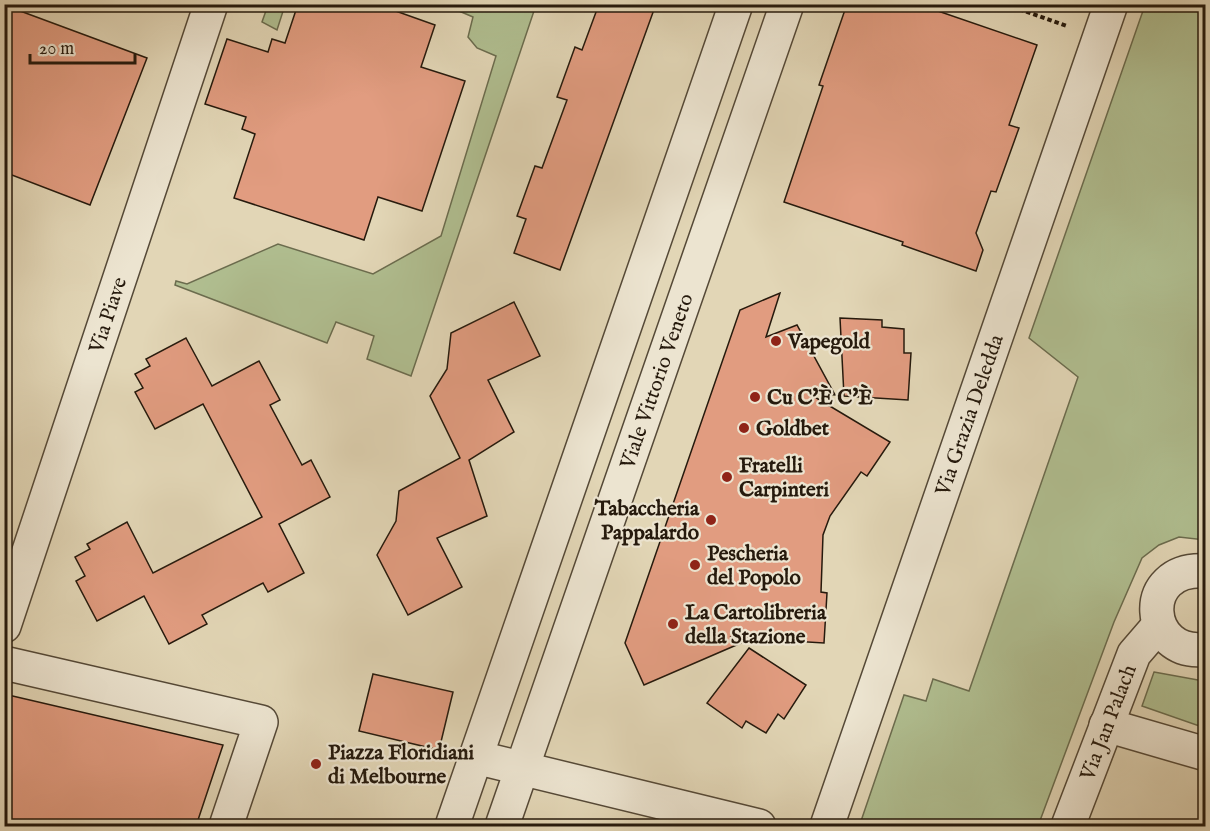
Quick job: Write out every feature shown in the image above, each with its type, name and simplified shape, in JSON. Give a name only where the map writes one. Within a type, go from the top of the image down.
[{"type":"street","name":"Via Piave","points":[[4,626],[211,4]]},
{"type":"street","points":[[452,826],[736,4]]},
{"type":"street","name":"Viale Vittorio Veneto","points":[[502,826],[787,4]]},
{"type":"street","name":"Via Grazia Deledda","points":[[827,826],[1111,4]]},
{"type":"street","points":[[1206,571],[1190,570],[1173,576],[1161,590],[1156,607],[1159,626],[1169,640],[1185,649],[1206,649]]},
{"type":"street","name":"Via Jan Palach","points":[[1068,826],[1134,654],[1159,626]]},
{"type":"street","points":[[4,663],[261,722],[226,826]]},
{"type":"street","points":[[1106,725],[1206,754]]},
{"type":"street","points":[[476,757],[759,826]]},
{"type":"path","points":[[1005,4],[1100,37]]},
{"type":"green space","points":[[525,4],[535,8],[411,376],[367,359],[374,336],[336,322],[327,343],[175,285],[176,281],[187,284],[278,244],[373,274],[441,236],[496,56],[477,48],[468,37],[473,17],[445,5]]},
{"type":"green space","points":[[268,5],[285,5],[277,30],[262,22]]},
{"type":"green space","points":[[1145,5],[1205,5],[1205,540],[1179,537],[1159,545],[1142,558],[1114,622],[1038,826],[868,826],[860,824],[904,695],[926,701],[933,679],[969,691],[1078,377],[1029,338]]},
{"type":"green space","points":[[1154,672],[1205,680],[1205,728],[1142,706]]},
{"type":"building","points":[[298,4],[376,4],[435,25],[421,67],[465,81],[422,211],[378,197],[364,240],[234,198],[255,134],[242,129],[246,117],[205,104],[227,39],[268,52],[272,39],[285,43]]},
{"type":"building","points":[[599,4],[656,4],[560,270],[514,253],[526,219],[517,216],[535,166],[542,168],[567,100],[557,97],[575,47],[582,50]]},
{"type":"building","points":[[847,4],[937,4],[935,10],[1037,45],[1009,125],[1019,128],[996,192],[991,191],[976,233],[983,250],[976,271],[902,245],[903,242],[784,202],[823,86],[819,85]]},
{"type":"building","points":[[4,5],[147,58],[90,205],[4,172]]},
{"type":"building","points":[[780,293],[766,337],[797,325],[835,395],[808,393],[890,442],[867,476],[861,472],[830,516],[823,535],[821,592],[827,593],[824,643],[756,639],[759,635],[751,638],[732,637],[741,643],[644,685],[625,643],[740,310]]},
{"type":"building","points":[[514,302],[540,356],[488,380],[514,432],[469,460],[487,516],[437,538],[462,587],[408,615],[377,555],[396,521],[399,491],[460,458],[430,396],[447,369],[451,333]]},
{"type":"building","points":[[840,318],[882,320],[882,327],[904,329],[904,353],[911,353],[908,400],[844,396]]},
{"type":"building","points":[[186,338],[212,386],[259,361],[280,400],[270,405],[302,465],[311,460],[330,497],[279,524],[304,573],[268,592],[263,583],[202,615],[207,624],[169,644],[144,596],[97,621],[76,581],[85,576],[75,557],[90,549],[87,544],[127,522],[153,573],[262,517],[203,404],[155,429],[135,392],[143,388],[135,374],[150,366],[146,359]]},
{"type":"building","points":[[749,648],[806,685],[784,719],[778,714],[766,733],[746,721],[742,728],[707,703]]},
{"type":"building","points":[[373,674],[453,692],[439,750],[359,731]]},
{"type":"building","points":[[4,694],[223,745],[196,826],[4,826]]},
{"type":"place","name":"Vapegold","points":[[776,341]]},
{"type":"place","name":"Cu C'È C'È","points":[[755,397]]},
{"type":"place","name":"Goldbet","points":[[744,428]]},
{"type":"place","name":"Fratelli Carpinteri","points":[[727,477]]},
{"type":"place","name":"Tabaccheria Pappalardo","points":[[711,520]]},
{"type":"place","name":"Pescheria del Popolo","points":[[695,565]]},
{"type":"place","name":"La Cartolibreria della Stazione","points":[[673,624]]},
{"type":"place","name":"Piazza Floridiani di Melbourne","points":[[316,764]]}]
